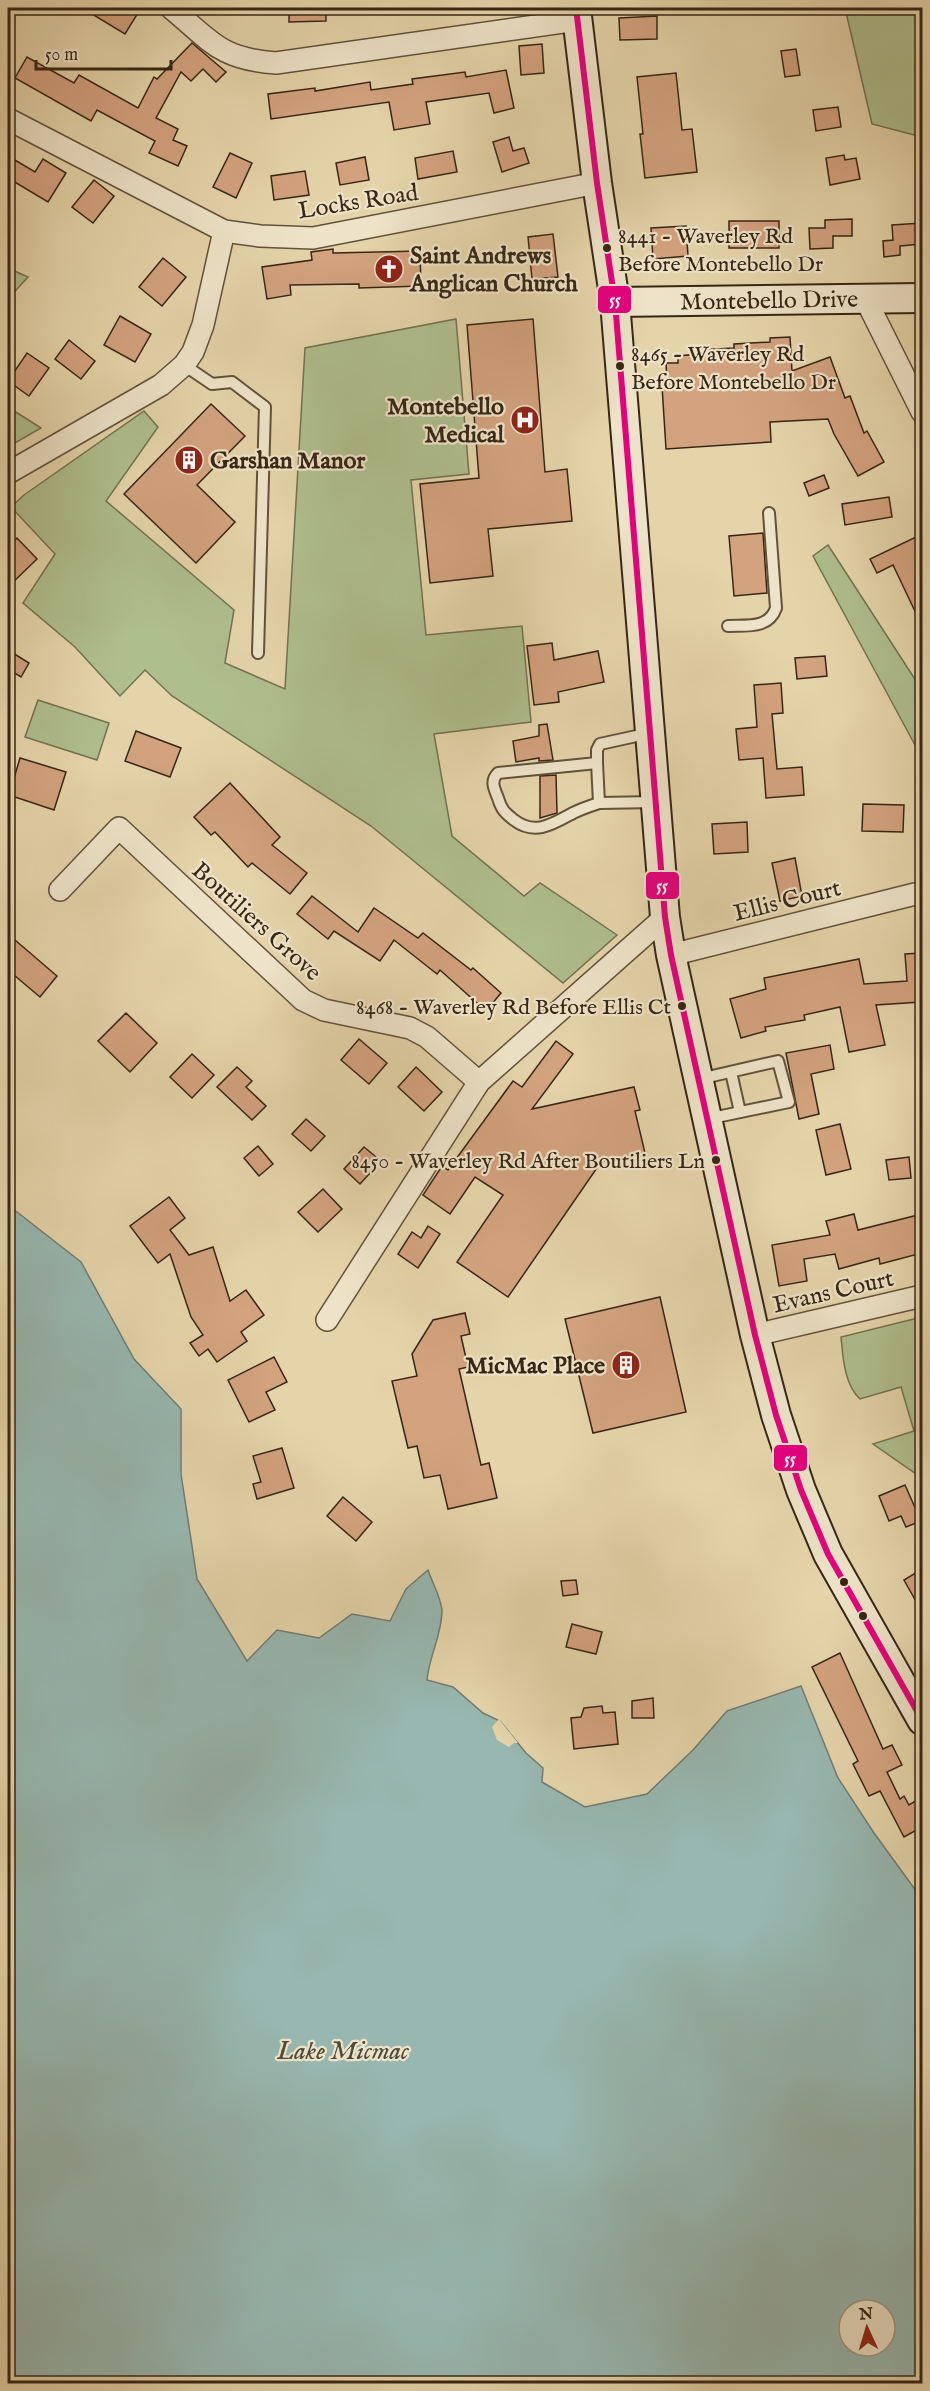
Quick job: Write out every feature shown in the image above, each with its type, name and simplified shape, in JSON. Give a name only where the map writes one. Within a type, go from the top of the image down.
[{"type":"main road","points":[[577,14],[597,183],[615,302],[665,916],[671,955],[755,1335],[776,1415],[801,1490],[828,1554],[856,1607],[916,1690],[922,1720]]},
{"type":"main road","name":"Montebello Drive","points":[[615,302],[922,298]]},
{"type":"street","points":[[171,8],[217,48],[250,61],[276,63],[577,14]]},
{"type":"street","name":"Locks Road","points":[[8,119],[224,231],[260,236],[313,238],[597,183]]},
{"type":"street","points":[[8,473],[161,385],[184,365],[193,352],[203,325],[224,231]]},
{"type":"street","points":[[866,298],[922,412]]},
{"type":"street","name":"Boutiliers Grove","points":[[60,890],[119,828],[303,1000],[333,1013],[410,1028],[427,1037],[479,1082]]},
{"type":"street","name":"Ellis Court","points":[[671,955],[915,894]]},
{"type":"street","points":[[327,1320],[479,1082],[665,916]]},
{"type":"street","name":"Evans Court","points":[[755,1335],[922,1296]]},
{"type":"lane","points":[[184,365],[212,384],[232,382],[265,407],[258,653]]},
{"type":"lane","points":[[728,626],[762,624],[774,616],[776,609],[769,513]]},
{"type":"lane","points":[[599,803],[597,750],[600,744],[650,733]]},
{"type":"lane","points":[[597,763],[498,773],[493,783],[502,811],[522,826],[538,829],[554,825],[575,812],[599,803],[656,802]]},
{"type":"lane","points":[[698,1079],[778,1062],[789,1101],[707,1119]]},
{"type":"lane","points":[[731,1072],[740,1112]]},
{"type":"green space","points":[[845,8],[922,8],[922,137],[872,124]]},
{"type":"green space","points":[[8,268],[28,277],[8,299]]},
{"type":"green space","points":[[456,319],[469,474],[411,480],[426,635],[522,626],[531,722],[434,734],[452,836],[524,896],[540,883],[617,935],[563,983],[371,826],[172,696],[145,670],[120,696],[75,647],[23,603],[55,554],[11,507],[24,495],[144,411],[158,427],[106,501],[234,610],[225,663],[285,689],[305,348]]},
{"type":"green space","points":[[8,407],[41,428],[8,447]]},
{"type":"green space","points":[[828,545],[922,690],[922,758],[813,556]]},
{"type":"green space","points":[[38,700],[109,723],[97,760],[25,737]]},
{"type":"green space","points":[[922,1317],[922,1478],[873,1444],[914,1431],[901,1387],[860,1399],[847,1378],[841,1337]]},
{"type":"water","name":"Lake Micmac","points":[[8,1205],[81,1262],[134,1359],[181,1409],[181,1474],[197,1579],[247,1661],[277,1630],[319,1638],[352,1614],[390,1621],[406,1589],[428,1570],[442,1610],[440,1628],[427,1680],[453,1687],[483,1713],[500,1721],[526,1753],[543,1768],[542,1782],[585,1807],[647,1794],[693,1750],[727,1711],[801,1686],[838,1778],[922,1899],[922,2383],[8,2383]]},
{"type":"pier","points":[[499,1719],[518,1743],[509,1747],[497,1740],[492,1727]]},
{"type":"building","points":[[82,8],[141,8],[125,34]]},
{"type":"building","points":[[289,8],[326,8],[326,21],[289,22]]},
{"type":"building","points":[[657,16],[657,39],[620,40],[619,18]]},
{"type":"building","points":[[192,43],[226,72],[216,82],[203,69],[191,81],[181,72],[156,118],[178,129],[173,140],[187,146],[178,166],[149,153],[155,141],[97,110],[91,121],[15,78],[27,57],[74,83],[79,75],[138,108],[154,77],[157,79]]},
{"type":"building","points":[[542,44],[544,73],[521,75],[519,46]]},
{"type":"building","points":[[796,49],[800,75],[785,77],[781,51]]},
{"type":"building","points":[[506,70],[514,108],[494,113],[489,93],[426,102],[430,124],[394,130],[389,102],[271,119],[268,94],[315,88],[315,91],[370,82],[371,90],[413,84],[412,79],[465,72],[466,77]]},
{"type":"building","points":[[676,73],[682,130],[692,129],[697,172],[645,178],[637,77]]},
{"type":"building","points":[[838,107],[841,127],[816,131],[813,110]]},
{"type":"building","points":[[509,137],[513,151],[524,148],[529,163],[502,172],[493,142]]},
{"type":"building","points":[[453,151],[457,172],[418,179],[415,158]]},
{"type":"building","points":[[230,153],[252,163],[236,198],[213,187]]},
{"type":"building","points":[[844,155],[845,160],[856,158],[860,179],[830,185],[826,158]]},
{"type":"building","points":[[8,156],[35,172],[43,159],[66,173],[48,202],[8,178]]},
{"type":"building","points":[[365,157],[369,180],[340,185],[336,163]]},
{"type":"building","points":[[305,171],[309,195],[274,200],[271,176]]},
{"type":"building","points":[[94,180],[114,196],[93,223],[72,207]]},
{"type":"building","points":[[852,219],[852,236],[833,236],[833,248],[810,249],[809,228],[825,228],[825,220]]},
{"type":"building","points":[[729,221],[779,221],[779,248],[729,248]]},
{"type":"building","points":[[922,223],[922,244],[900,246],[900,255],[884,257],[883,241],[893,240],[892,225]]},
{"type":"building","points":[[686,226],[688,256],[653,259],[651,228]]},
{"type":"building","points":[[553,234],[558,277],[532,279],[528,237]]},
{"type":"building","points":[[333,249],[333,253],[420,251],[421,286],[359,288],[359,284],[290,285],[291,295],[267,299],[262,267],[312,260],[311,252]]},
{"type":"building","points":[[163,258],[186,277],[162,306],[139,287]]},
{"type":"building","points":[[120,316],[151,334],[135,362],[104,345]]},
{"type":"building","points":[[533,319],[545,472],[567,469],[572,521],[488,529],[493,576],[430,583],[420,484],[479,478],[467,325]]},
{"type":"building","points":[[790,337],[792,371],[830,357],[845,398],[850,396],[864,433],[867,431],[884,462],[858,476],[828,419],[770,422],[771,442],[666,449],[662,386],[667,386],[666,363],[678,363],[678,356],[698,354],[698,350],[734,348],[734,344],[770,342],[770,338]]},
{"type":"building","points":[[69,340],[95,361],[81,379],[55,359]]},
{"type":"building","points":[[27,353],[49,368],[29,396],[8,381]]},
{"type":"building","name":"Garshan Manor","points":[[211,404],[245,436],[197,485],[235,522],[196,563],[124,494]]},
{"type":"building","points":[[824,475],[829,488],[809,496],[804,483]]},
{"type":"building","points":[[889,497],[892,517],[845,525],[842,504]]},
{"type":"building","points":[[763,533],[767,593],[734,596],[729,536]]},
{"type":"building","points":[[916,537],[922,550],[922,626],[893,565],[877,573],[870,559]]},
{"type":"building","points":[[17,538],[37,559],[8,587],[8,547]]},
{"type":"building","points":[[552,643],[554,660],[598,651],[604,682],[558,692],[559,702],[534,705],[527,646]]},
{"type":"building","points":[[8,650],[29,663],[21,677],[8,669]]},
{"type":"building","points":[[825,656],[827,676],[797,679],[795,658]]},
{"type":"building","points":[[781,683],[783,713],[772,714],[777,769],[802,767],[804,795],[766,798],[763,758],[739,760],[736,729],[757,727],[754,685]]},
{"type":"building","points":[[547,724],[553,760],[539,761],[539,758],[516,762],[513,741],[539,736],[539,725]]},
{"type":"building","points":[[136,731],[181,748],[170,777],[125,761]]},
{"type":"building","points":[[20,758],[66,772],[54,810],[9,795]]},
{"type":"building","points":[[556,775],[557,813],[540,818],[540,776]]},
{"type":"building","points":[[230,783],[280,837],[272,845],[307,873],[290,894],[252,863],[248,867],[215,832],[211,835],[194,817]]},
{"type":"building","points":[[863,804],[904,805],[903,832],[862,831]]},
{"type":"building","points":[[747,822],[748,852],[714,854],[712,824]]},
{"type":"building","points":[[795,858],[802,896],[780,901],[772,863]]},
{"type":"building","points":[[312,896],[358,932],[374,908],[418,938],[423,933],[471,970],[473,968],[501,993],[486,1011],[440,970],[437,974],[394,940],[380,961],[334,931],[328,939],[297,914]]},
{"type":"building","points":[[8,934],[57,976],[40,997],[8,970]]},
{"type":"building","points":[[922,953],[921,1002],[876,1005],[885,1045],[849,1052],[840,1007],[804,1015],[805,1020],[765,1027],[766,1031],[741,1038],[730,999],[766,989],[764,978],[859,959],[864,984],[907,981],[905,954]]},
{"type":"building","points":[[126,1013],[157,1043],[130,1072],[98,1041]]},
{"type":"building","points":[[359,1039],[387,1063],[369,1084],[341,1060]]},
{"type":"building","points":[[556,1041],[573,1054],[532,1109],[634,1087],[640,1110],[635,1111],[645,1153],[601,1162],[508,1297],[457,1262],[503,1195],[475,1177],[450,1214],[423,1195],[442,1166],[448,1170],[513,1081],[522,1087]]},
{"type":"building","points":[[830,1045],[834,1069],[811,1074],[819,1114],[799,1119],[786,1053]]},
{"type":"building","points":[[192,1054],[214,1075],[192,1098],[170,1077]]},
{"type":"building","points":[[237,1067],[252,1081],[246,1087],[266,1106],[252,1120],[217,1087]]},
{"type":"building","points":[[416,1067],[442,1092],[424,1111],[398,1087]]},
{"type":"building","points":[[306,1119],[325,1136],[311,1151],[292,1134]]},
{"type":"building","points":[[840,1124],[851,1169],[826,1175],[816,1130]]},
{"type":"building","points":[[258,1146],[273,1164],[259,1176],[244,1158]]},
{"type":"building","points":[[364,1147],[381,1161],[360,1184],[344,1169]]},
{"type":"building","points":[[909,1157],[911,1178],[889,1180],[886,1160]]},
{"type":"building","points":[[323,1189],[342,1209],[318,1232],[298,1212]]},
{"type":"building","points":[[169,1197],[185,1218],[170,1230],[189,1255],[213,1247],[230,1301],[246,1290],[264,1315],[241,1332],[247,1341],[217,1362],[208,1349],[199,1356],[190,1343],[203,1335],[191,1317],[170,1254],[158,1263],[130,1226]]},
{"type":"building","points":[[854,1214],[858,1230],[918,1215],[922,1233],[922,1253],[880,1264],[879,1258],[839,1269],[835,1254],[804,1259],[807,1281],[779,1286],[772,1245],[830,1235],[826,1221]]},
{"type":"building","points":[[428,1226],[440,1234],[418,1268],[398,1254],[412,1232],[421,1238]]},
{"type":"building","name":"MicMac Place","points":[[660,1297],[686,1412],[593,1433],[565,1319]]},
{"type":"building","points":[[465,1313],[470,1334],[461,1336],[468,1367],[459,1369],[481,1465],[489,1463],[497,1498],[448,1509],[440,1475],[424,1478],[417,1446],[408,1448],[392,1381],[417,1376],[412,1354],[433,1320]]},
{"type":"building","points":[[274,1357],[287,1382],[266,1392],[275,1410],[249,1422],[228,1380]]},
{"type":"building","points":[[282,1448],[294,1488],[257,1499],[253,1484],[261,1482],[253,1456]]},
{"type":"building","points":[[905,1485],[921,1521],[906,1527],[901,1516],[889,1521],[879,1496]]},
{"type":"building","points":[[343,1497],[372,1522],[356,1541],[327,1516]]},
{"type":"building","points":[[922,1569],[922,1612],[904,1580]]},
{"type":"building","points":[[576,1580],[578,1594],[563,1596],[561,1581]]},
{"type":"building","points":[[572,1624],[602,1632],[596,1654],[566,1647]]},
{"type":"building","points":[[840,1653],[883,1749],[892,1745],[902,1765],[887,1772],[900,1799],[904,1796],[909,1805],[917,1800],[922,1810],[922,1827],[904,1837],[880,1791],[869,1796],[853,1764],[858,1761],[812,1667]]},
{"type":"building","points":[[653,1698],[654,1718],[632,1718],[632,1701]]},
{"type":"building","points":[[602,1706],[603,1713],[615,1712],[618,1744],[574,1749],[571,1718],[581,1717],[584,1708]]},
{"type":"transit line","name":"55","points":[[576,8],[597,183],[615,302],[665,917],[671,955],[755,1335],[776,1415],[801,1490],[828,1554],[922,1720]]},
{"type":"place","name":"8441 - Waverley Rd Before Montebello Dr","points":[[607,248]]},
{"type":"place","name":"Saint Andrews Anglican Church","points":[[389,269]]},
{"type":"place","name":"8465 - Waverley Rd Before Montebello Dr","points":[[620,366]]},
{"type":"place","name":"Montebello Medical","points":[[525,420]]},
{"type":"place","name":"Garshan Manor","points":[[189,460]]},
{"type":"place","name":"8468 - Waverley Rd Before Ellis Ct","points":[[682,1006]]},
{"type":"place","name":"8450 - Waverley Rd After Boutiliers Ln","points":[[716,1160]]},
{"type":"place","name":"MicMac Place","points":[[626,1365]]}]
